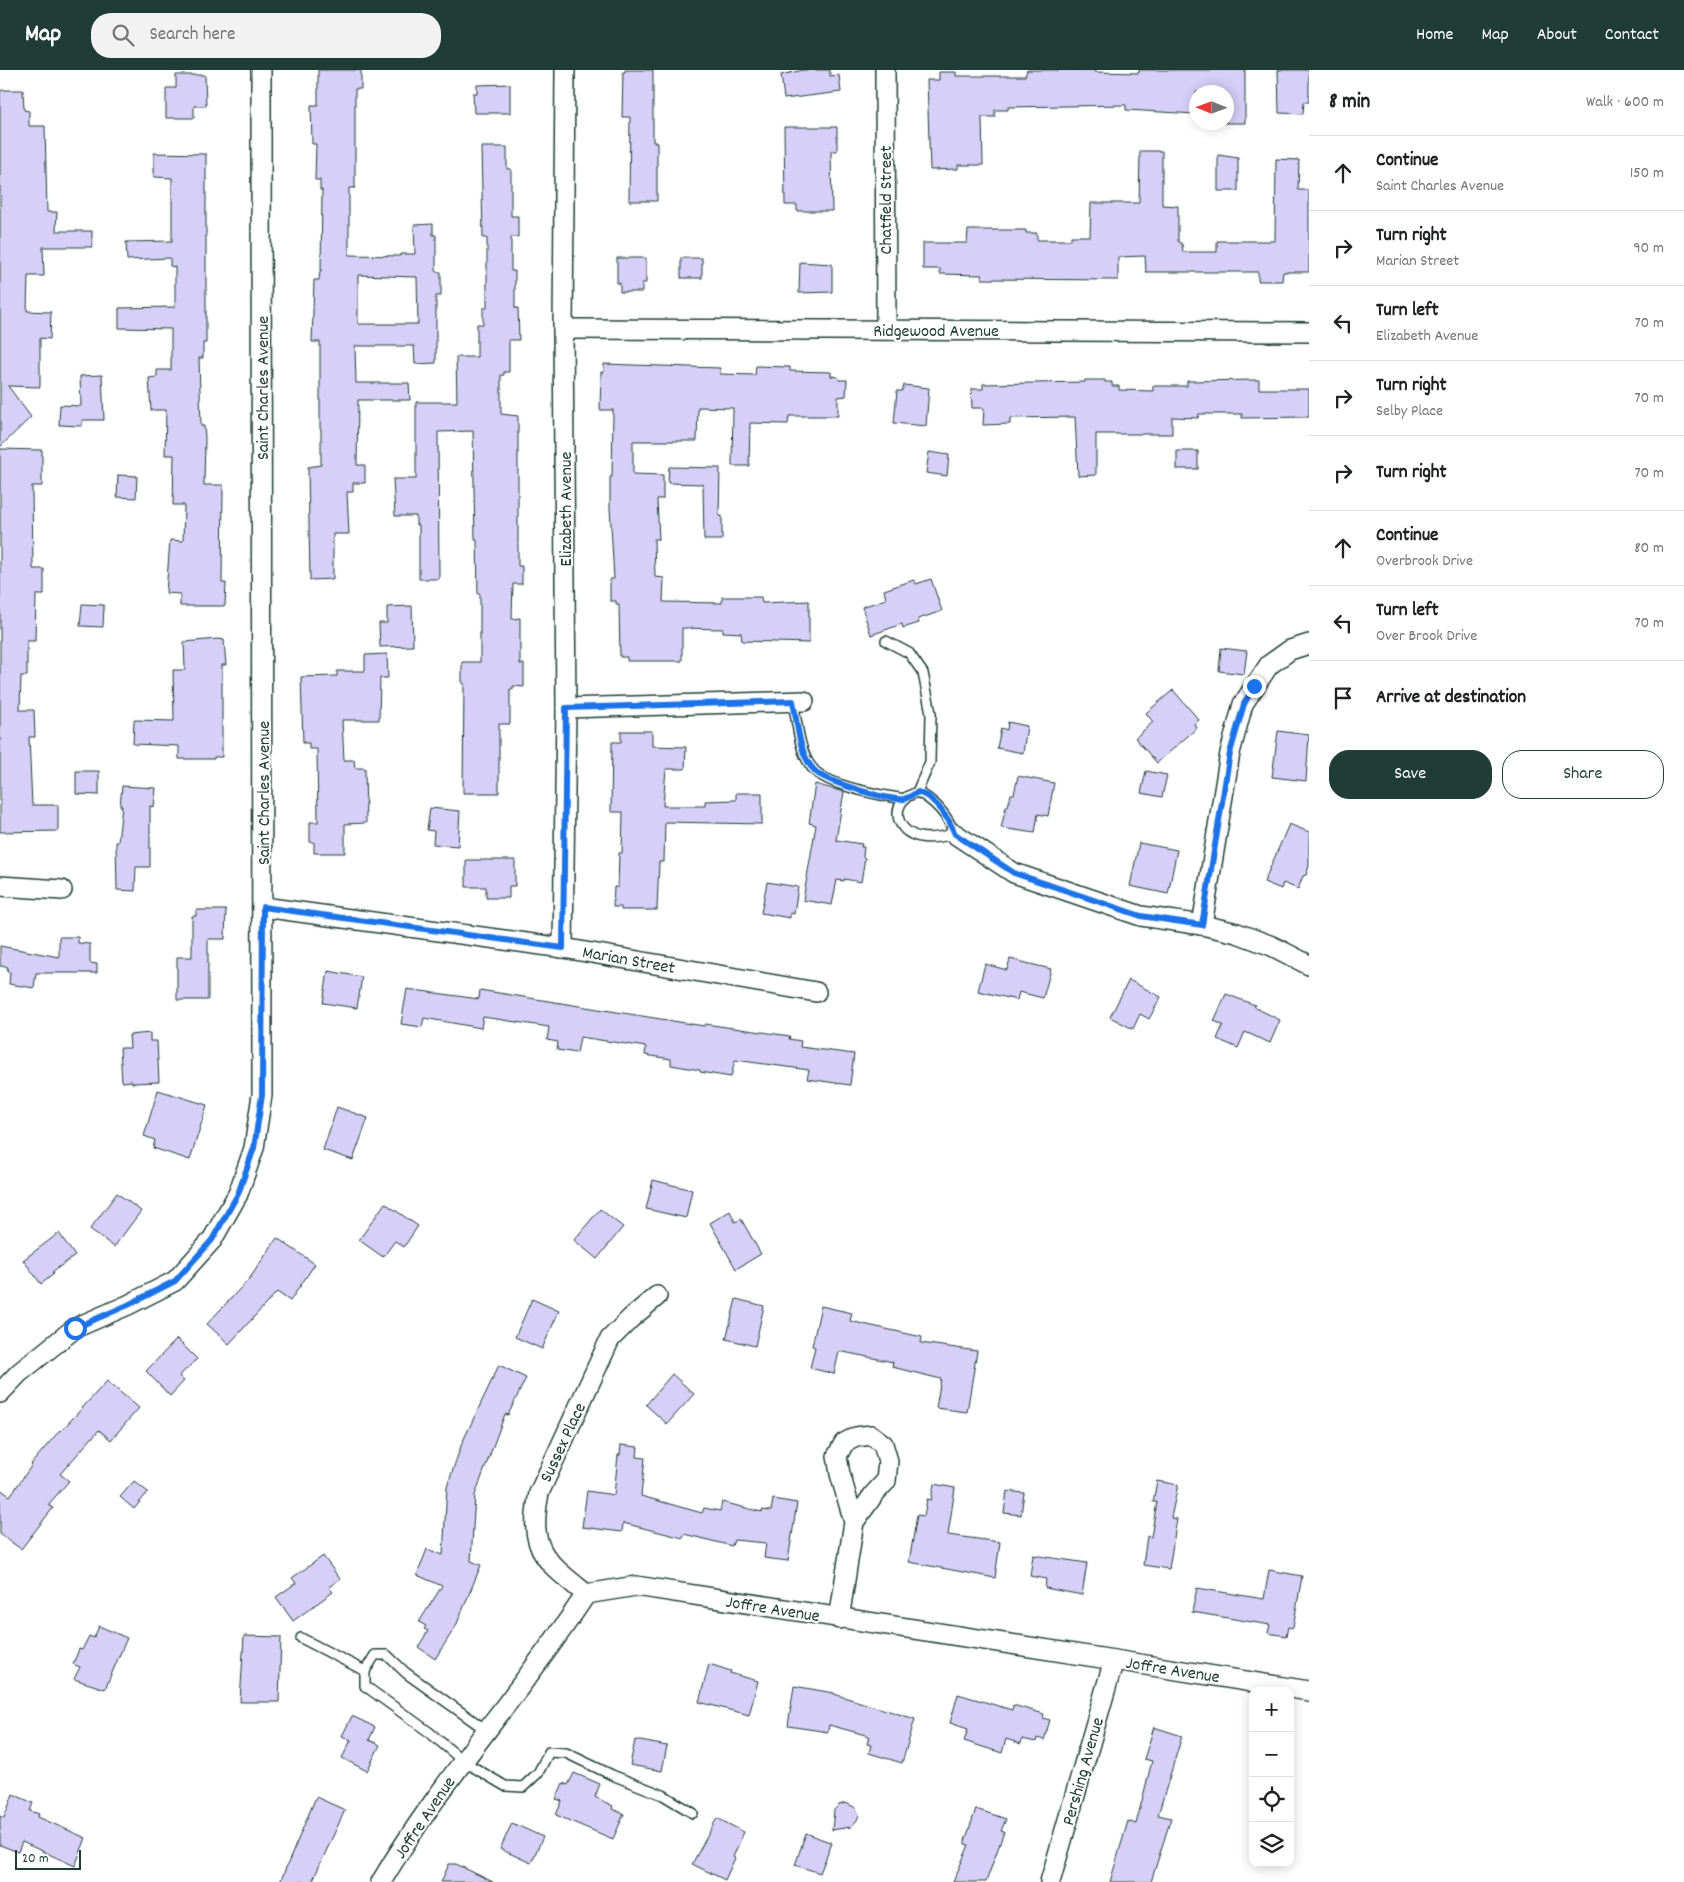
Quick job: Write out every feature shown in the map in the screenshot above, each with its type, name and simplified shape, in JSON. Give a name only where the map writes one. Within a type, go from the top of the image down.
[{"type":"street","name":"Saint Charles Avenue","points":[[0,1393],[19,1373],[75,1328],[128,1305],[175,1281],[212,1240],[238,1194],[254,1148],[262,1095],[261,70]]},
{"type":"street","name":"Elizabeth Avenue","points":[[563,948],[566,708],[563,330],[565,70]]},
{"type":"street","name":"Chatfield Street","points":[[885,70],[886,329]]},
{"type":"street","name":"Ridgewood Avenue","points":[[563,330],[886,329],[1309,332]]},
{"type":"street","points":[[1202,925],[1230,753],[1244,704],[1269,665],[1290,650],[1309,644]]},
{"type":"street","points":[[566,708],[799,701]]},
{"type":"street","points":[[955,834],[1014,873],[1141,916],[1237,932],[1272,946],[1309,965]]},
{"type":"street","points":[[0,886],[62,890]]},
{"type":"street","name":"Marian Street","points":[[263,907],[563,948],[816,992]]},
{"type":"street","name":"Sussex Place","points":[[586,1594],[558,1571],[544,1556],[536,1536],[535,1514],[538,1493],[610,1339],[657,1296]]},
{"type":"street","points":[[839,1619],[854,1522]]},
{"type":"street","name":"Joffre Avenue","points":[[382,1882],[436,1797],[557,1638],[586,1594],[636,1586],[1309,1691]]},
{"type":"street","name":"Pershing Avenue","points":[[1050,1882],[1114,1660]]},
{"type":"lane","points":[[799,701],[799,736],[805,754],[814,770],[834,782],[884,796],[904,799],[918,792],[930,762],[931,713],[922,673],[908,653],[886,641]]},
{"type":"lane","points":[[904,799],[898,811],[899,823],[906,832],[921,838],[955,834],[939,807],[929,797],[918,792]]},
{"type":"lane","points":[[301,1638],[365,1671]]},
{"type":"lane","points":[[486,1730],[406,1672],[387,1655],[375,1655],[365,1671],[365,1686],[429,1732],[463,1760],[505,1786],[523,1787],[538,1773],[550,1752],[566,1753],[612,1775],[663,1795],[693,1814]]},
{"type":"building","points":[[318,70],[361,70],[361,89],[355,89],[355,188],[349,188],[349,255],[400,256],[400,254],[415,254],[414,225],[433,224],[433,235],[436,235],[436,272],[441,272],[441,296],[436,296],[436,363],[415,364],[414,346],[355,346],[356,383],[409,383],[410,400],[358,400],[357,465],[365,465],[365,483],[353,483],[353,492],[347,492],[349,534],[333,534],[333,579],[310,580],[308,467],[321,465],[320,342],[312,342],[314,280],[319,280],[321,271],[322,190],[320,190],[320,180],[315,180],[316,144],[312,144],[311,105],[318,105]],"holes":[[[358,275],[417,277],[418,324],[358,324]]]},
{"type":"building","points":[[625,70],[653,70],[653,142],[657,142],[657,201],[629,201],[630,117],[622,117],[623,72]]},
{"type":"building","points":[[803,70],[830,70],[830,76],[839,75],[841,92],[784,99],[781,75]]},
{"type":"building","points":[[1027,70],[1094,70],[1095,72],[1139,73],[1139,70],[1245,70],[1245,123],[1234,123],[1234,85],[1189,85],[1189,114],[1126,110],[1126,105],[1008,107],[1008,110],[995,110],[995,117],[982,117],[983,165],[958,165],[958,169],[930,170],[927,80],[939,80],[939,72],[956,72],[956,76],[1025,76]]},
{"type":"building","points":[[1278,70],[1309,70],[1309,102],[1304,102],[1303,114],[1279,113]]},
{"type":"building","points":[[176,75],[205,75],[206,106],[194,106],[194,118],[166,118],[166,88],[176,88]]},
{"type":"building","points":[[510,84],[510,113],[474,113],[473,93],[477,93],[477,85]]},
{"type":"building","points":[[23,90],[24,110],[29,111],[29,126],[45,126],[47,212],[57,212],[56,231],[92,231],[92,247],[43,247],[44,276],[28,276],[27,311],[51,312],[50,339],[40,338],[40,387],[8,386],[31,417],[0,447],[0,91]]},
{"type":"building","points":[[784,127],[837,127],[837,151],[831,151],[832,211],[797,211],[797,205],[785,205]]},
{"type":"building","points":[[481,147],[507,147],[507,169],[511,169],[511,216],[518,216],[518,237],[511,237],[511,271],[515,271],[515,308],[518,308],[519,340],[509,340],[509,372],[504,372],[504,375],[501,375],[501,414],[518,416],[518,566],[522,566],[522,584],[513,584],[512,619],[520,618],[520,664],[524,664],[524,687],[513,686],[513,689],[510,689],[510,724],[499,724],[499,793],[463,793],[464,683],[462,683],[462,662],[480,662],[480,594],[478,594],[477,540],[475,540],[473,431],[438,432],[439,579],[419,579],[419,525],[416,525],[416,516],[395,516],[393,479],[416,479],[416,402],[457,402],[456,357],[477,357],[477,324],[483,324],[483,308],[487,308],[487,238],[483,238]]},
{"type":"building","points":[[1140,151],[1162,151],[1162,205],[1178,206],[1178,241],[1182,244],[1183,252],[1217,252],[1217,241],[1275,241],[1276,159],[1299,160],[1298,190],[1309,190],[1309,272],[1283,272],[1282,281],[1258,281],[1258,272],[1146,272],[1145,256],[1118,257],[1118,280],[982,279],[982,275],[940,274],[940,269],[923,269],[923,243],[967,243],[968,230],[1026,230],[1026,233],[1037,233],[1037,240],[1071,240],[1071,236],[1090,236],[1091,203],[1139,203]]},
{"type":"building","points":[[154,153],[206,154],[206,343],[203,343],[203,358],[199,358],[201,426],[204,426],[205,437],[204,485],[223,485],[222,583],[226,583],[225,606],[180,606],[180,594],[166,593],[170,540],[183,541],[184,505],[173,505],[174,455],[165,455],[166,410],[151,410],[149,378],[157,377],[157,370],[171,370],[171,329],[119,328],[119,308],[175,307],[175,267],[170,266],[170,258],[127,260],[126,242],[172,241],[172,178],[154,177]]},
{"type":"building","points":[[1218,155],[1238,158],[1238,191],[1218,191]]},
{"type":"building","points":[[617,258],[646,258],[646,283],[642,283],[642,292],[620,292],[620,283],[617,283]]},
{"type":"building","points":[[681,258],[702,258],[702,278],[681,278]]},
{"type":"building","points":[[800,262],[832,264],[832,292],[799,293]]},
{"type":"building","points":[[604,364],[720,368],[720,374],[755,375],[756,366],[790,367],[790,371],[831,372],[831,376],[838,377],[839,380],[847,380],[846,396],[838,397],[838,416],[789,416],[788,424],[750,423],[749,466],[732,466],[733,408],[698,407],[697,441],[633,441],[633,474],[663,475],[663,499],[657,499],[659,539],[654,539],[655,577],[664,578],[663,602],[722,603],[722,597],[761,597],[762,603],[809,601],[809,643],[742,641],[741,633],[723,632],[723,629],[682,628],[682,661],[627,661],[627,657],[620,657],[619,604],[616,604],[616,601],[610,601],[610,579],[614,579],[610,508],[613,410],[600,410],[601,372],[604,372]]},
{"type":"building","points":[[102,375],[104,420],[82,420],[82,426],[59,425],[60,405],[81,406],[80,376]]},
{"type":"building","points":[[1085,380],[1112,382],[1112,386],[1119,386],[1119,390],[1153,391],[1153,386],[1187,386],[1187,381],[1259,380],[1259,389],[1309,389],[1309,417],[1242,418],[1242,414],[1199,414],[1198,418],[1172,417],[1172,434],[1096,434],[1096,475],[1078,476],[1075,417],[1010,418],[1010,424],[983,425],[984,408],[972,408],[971,389],[983,389],[983,384],[1085,382]]},
{"type":"building","points":[[904,385],[929,388],[926,426],[894,423],[897,391],[902,391]]},
{"type":"building","points":[[0,449],[42,450],[42,486],[32,486],[33,569],[44,569],[44,595],[36,595],[35,641],[27,641],[27,676],[21,676],[20,710],[34,710],[35,737],[29,737],[32,805],[58,805],[58,831],[0,832]]},
{"type":"building","points":[[1177,451],[1198,451],[1198,469],[1177,469]]},
{"type":"building","points":[[929,452],[949,455],[947,476],[926,473]]},
{"type":"building","points":[[669,467],[720,468],[719,516],[722,516],[722,540],[704,540],[703,484],[668,483]]},
{"type":"building","points":[[118,475],[137,476],[136,498],[117,497]]},
{"type":"building","points":[[931,579],[942,611],[918,619],[919,623],[903,628],[902,624],[871,635],[862,607],[886,599],[884,590],[914,580],[916,584]]},
{"type":"building","points":[[82,604],[104,605],[103,627],[80,626]]},
{"type":"building","points":[[412,606],[413,646],[380,647],[379,623],[387,623],[387,607]]},
{"type":"building","points":[[224,640],[226,665],[222,665],[222,757],[214,757],[214,759],[179,759],[179,746],[133,744],[134,720],[174,721],[173,670],[185,670],[184,642]]},
{"type":"building","points":[[1221,648],[1247,651],[1244,674],[1219,671]]},
{"type":"building","points":[[387,654],[388,678],[380,678],[379,720],[342,720],[344,760],[354,760],[355,768],[365,768],[366,823],[345,824],[345,853],[314,853],[314,842],[310,842],[310,822],[318,822],[317,749],[309,749],[309,743],[303,743],[301,677],[337,676],[337,671],[365,671],[365,655]]},
{"type":"building","points":[[1173,690],[1199,720],[1194,724],[1197,728],[1157,763],[1135,738],[1153,722],[1146,713]]},
{"type":"building","points":[[1008,722],[1027,726],[1023,753],[997,748],[1001,728],[1007,730]]},
{"type":"building","points":[[621,731],[652,731],[652,746],[686,747],[685,769],[666,769],[663,806],[705,806],[705,801],[736,800],[736,793],[762,793],[762,824],[665,822],[664,862],[659,862],[657,910],[621,910],[621,907],[613,907],[614,887],[618,887],[619,853],[622,853],[623,812],[611,812],[612,742],[621,742]]},
{"type":"building","points":[[1278,731],[1309,735],[1306,781],[1272,777]]},
{"type":"building","points":[[76,771],[99,771],[99,795],[76,794]]},
{"type":"building","points":[[1146,771],[1167,775],[1162,797],[1141,793]]},
{"type":"building","points":[[1018,776],[1054,783],[1048,816],[1038,814],[1035,833],[1001,828],[1006,806],[1008,806],[1011,794],[1014,794]]},
{"type":"building","points":[[815,784],[844,792],[836,840],[862,844],[861,847],[864,847],[863,857],[865,858],[861,882],[844,879],[844,881],[837,880],[832,905],[803,900],[816,825],[809,823]]},
{"type":"building","points":[[122,786],[156,788],[154,807],[150,806],[150,867],[136,867],[135,891],[117,890],[116,842],[118,842],[122,806],[120,806]]},
{"type":"building","points":[[430,808],[460,811],[458,846],[433,844],[434,831],[427,830]]},
{"type":"building","points":[[1289,824],[1309,832],[1309,866],[1298,889],[1283,883],[1281,889],[1264,882]]},
{"type":"building","points":[[1139,843],[1177,850],[1168,894],[1130,886]]},
{"type":"building","points":[[466,860],[515,860],[515,886],[509,886],[509,898],[486,898],[486,887],[466,887]]},
{"type":"building","points":[[767,882],[798,887],[794,914],[790,913],[790,918],[761,913]]},
{"type":"building","points":[[196,910],[226,910],[225,939],[208,939],[208,1000],[177,1000],[177,957],[192,957],[192,916],[196,916]]},
{"type":"building","points":[[59,937],[78,937],[78,943],[90,944],[90,963],[97,964],[97,973],[36,973],[34,988],[9,984],[10,972],[7,972],[8,967],[0,966],[0,946],[59,957]]},
{"type":"building","points":[[1010,959],[1051,969],[1043,998],[1019,992],[1017,1000],[978,991],[985,964],[1007,970]]},
{"type":"building","points":[[328,971],[362,977],[357,1008],[323,1003]]},
{"type":"building","points":[[1129,980],[1161,997],[1149,1019],[1140,1014],[1133,1029],[1110,1017]]},
{"type":"building","points":[[407,989],[479,999],[480,990],[704,1026],[705,1024],[790,1036],[789,1039],[801,1041],[800,1047],[854,1054],[850,1085],[807,1079],[809,1070],[735,1060],[731,1077],[700,1072],[700,1070],[671,1065],[671,1059],[645,1055],[646,1047],[580,1037],[577,1053],[557,1050],[558,1042],[547,1040],[549,1027],[483,1017],[481,1028],[424,1018],[422,1027],[401,1024]]},
{"type":"building","points":[[1226,994],[1255,1005],[1254,1007],[1280,1020],[1270,1043],[1245,1032],[1238,1048],[1217,1039],[1223,1025],[1214,1021]]},
{"type":"building","points":[[150,1033],[150,1041],[157,1041],[159,1082],[122,1082],[120,1048],[130,1048],[129,1035]]},
{"type":"building","points":[[158,1090],[207,1105],[190,1160],[153,1148],[155,1140],[144,1136]]},
{"type":"building","points":[[337,1107],[368,1118],[353,1160],[323,1150]]},
{"type":"building","points":[[653,1180],[692,1190],[686,1218],[646,1209]]},
{"type":"building","points":[[117,1193],[141,1211],[114,1247],[90,1229]]},
{"type":"building","points":[[385,1203],[418,1226],[404,1247],[395,1241],[383,1257],[359,1240]]},
{"type":"building","points":[[600,1209],[623,1227],[597,1259],[574,1240]]},
{"type":"building","points":[[730,1211],[735,1222],[741,1219],[761,1254],[736,1269],[710,1223]]},
{"type":"building","points":[[59,1233],[75,1256],[52,1272],[54,1274],[41,1284],[23,1260]]},
{"type":"building","points":[[277,1238],[315,1264],[290,1301],[277,1292],[229,1344],[207,1324],[250,1278]]},
{"type":"building","points":[[532,1299],[559,1311],[542,1349],[515,1337]]},
{"type":"building","points":[[736,1299],[764,1306],[755,1346],[726,1339]]},
{"type":"building","points":[[821,1306],[852,1313],[850,1321],[922,1337],[921,1343],[977,1351],[967,1412],[936,1408],[941,1379],[892,1367],[893,1362],[839,1352],[834,1374],[810,1368],[815,1347],[812,1346]]},
{"type":"building","points":[[177,1339],[197,1359],[179,1376],[184,1381],[170,1396],[146,1371]]},
{"type":"building","points":[[499,1365],[526,1378],[508,1415],[505,1414],[475,1495],[471,1561],[481,1565],[456,1626],[435,1659],[418,1647],[428,1631],[424,1629],[426,1626],[419,1622],[442,1586],[417,1575],[427,1549],[443,1555],[447,1487],[462,1443]]},
{"type":"building","points":[[672,1374],[694,1394],[667,1424],[646,1405]]},
{"type":"building","points":[[107,1381],[139,1408],[111,1440],[99,1430],[60,1474],[69,1481],[48,1505],[53,1508],[21,1549],[0,1534],[0,1489],[10,1496],[31,1464],[60,1430]]},
{"type":"building","points":[[621,1445],[638,1447],[637,1457],[645,1458],[641,1496],[702,1513],[704,1508],[720,1511],[722,1502],[762,1512],[762,1510],[771,1511],[773,1499],[797,1503],[788,1561],[764,1558],[766,1543],[734,1540],[732,1546],[684,1534],[683,1538],[623,1523],[622,1532],[582,1527],[587,1491],[614,1495],[618,1455],[620,1455]]},
{"type":"building","points":[[134,1481],[148,1492],[134,1509],[120,1497]]},
{"type":"building","points":[[1157,1481],[1178,1485],[1171,1518],[1177,1519],[1169,1569],[1143,1565],[1147,1536],[1151,1537],[1157,1502],[1153,1502]]},
{"type":"building","points":[[934,1484],[955,1488],[948,1535],[1000,1542],[995,1578],[909,1562],[917,1515],[924,1516],[927,1499],[931,1500]]},
{"type":"building","points":[[1007,1491],[1024,1493],[1021,1515],[1004,1513]]},
{"type":"building","points":[[1033,1555],[1087,1563],[1082,1595],[1045,1588],[1046,1579],[1030,1576]]},
{"type":"building","points":[[323,1556],[340,1579],[329,1587],[333,1592],[293,1621],[276,1597],[296,1583],[292,1578]]},
{"type":"building","points":[[1269,1570],[1302,1576],[1293,1628],[1288,1627],[1286,1636],[1268,1633],[1270,1625],[1192,1612],[1197,1588],[1264,1599]]},
{"type":"building","points":[[99,1626],[127,1638],[105,1689],[74,1679],[80,1667],[73,1664],[79,1649],[82,1650],[89,1636],[94,1638]]},
{"type":"building","points":[[244,1636],[281,1637],[279,1702],[240,1702]]},
{"type":"building","points":[[709,1664],[731,1671],[730,1673],[758,1681],[749,1715],[699,1702]]},
{"type":"building","points":[[794,1686],[834,1693],[915,1719],[902,1763],[869,1753],[871,1745],[867,1744],[869,1736],[829,1725],[828,1732],[788,1726]]},
{"type":"building","points":[[958,1694],[1012,1710],[1013,1705],[1044,1714],[1043,1718],[1050,1720],[1044,1740],[1037,1738],[1036,1742],[1022,1739],[1021,1744],[1006,1739],[1002,1753],[964,1741],[968,1729],[950,1723]]},
{"type":"building","points":[[352,1716],[375,1727],[369,1740],[380,1745],[367,1771],[342,1758],[351,1740],[342,1736]]},
{"type":"building","points":[[1154,1727],[1182,1736],[1158,1815],[1171,1818],[1151,1882],[1110,1882],[1128,1821],[1136,1824],[1152,1761],[1144,1759]]},
{"type":"building","points":[[635,1740],[667,1746],[662,1771],[630,1765]]},
{"type":"building","points":[[574,1773],[600,1784],[595,1797],[613,1806],[612,1809],[624,1814],[613,1839],[556,1815],[562,1801],[556,1799],[563,1783],[568,1785]]},
{"type":"building","points":[[13,1794],[33,1803],[30,1811],[39,1814],[38,1817],[86,1838],[75,1866],[22,1842],[18,1852],[0,1845],[0,1816],[4,1818]]},
{"type":"building","points":[[316,1797],[345,1810],[312,1882],[280,1882]]},
{"type":"building","points":[[846,1803],[856,1808],[859,1815],[857,1820],[851,1827],[832,1830],[834,1810],[839,1805]]},
{"type":"building","points":[[976,1809],[1006,1819],[1001,1831],[1004,1832],[986,1882],[953,1882],[969,1845],[965,1844],[965,1841]]},
{"type":"building","points":[[717,1818],[744,1832],[725,1880],[692,1864]]},
{"type":"building","points":[[512,1823],[543,1837],[531,1863],[500,1849]]},
{"type":"building","points":[[806,1833],[832,1843],[820,1873],[795,1865]]},
{"type":"building","points":[[449,1864],[456,1864],[493,1882],[441,1882]]},
{"type":"route","points":[[75,1328],[128,1305],[175,1281],[212,1240],[238,1194],[254,1148],[262,1095],[263,907],[563,948],[566,708],[793,701],[799,736],[805,754],[814,770],[827,779],[884,796],[904,799],[918,792],[929,797],[939,807],[955,834],[1014,873],[1141,916],[1202,925],[1230,753],[1244,704],[1254,686]]}]
